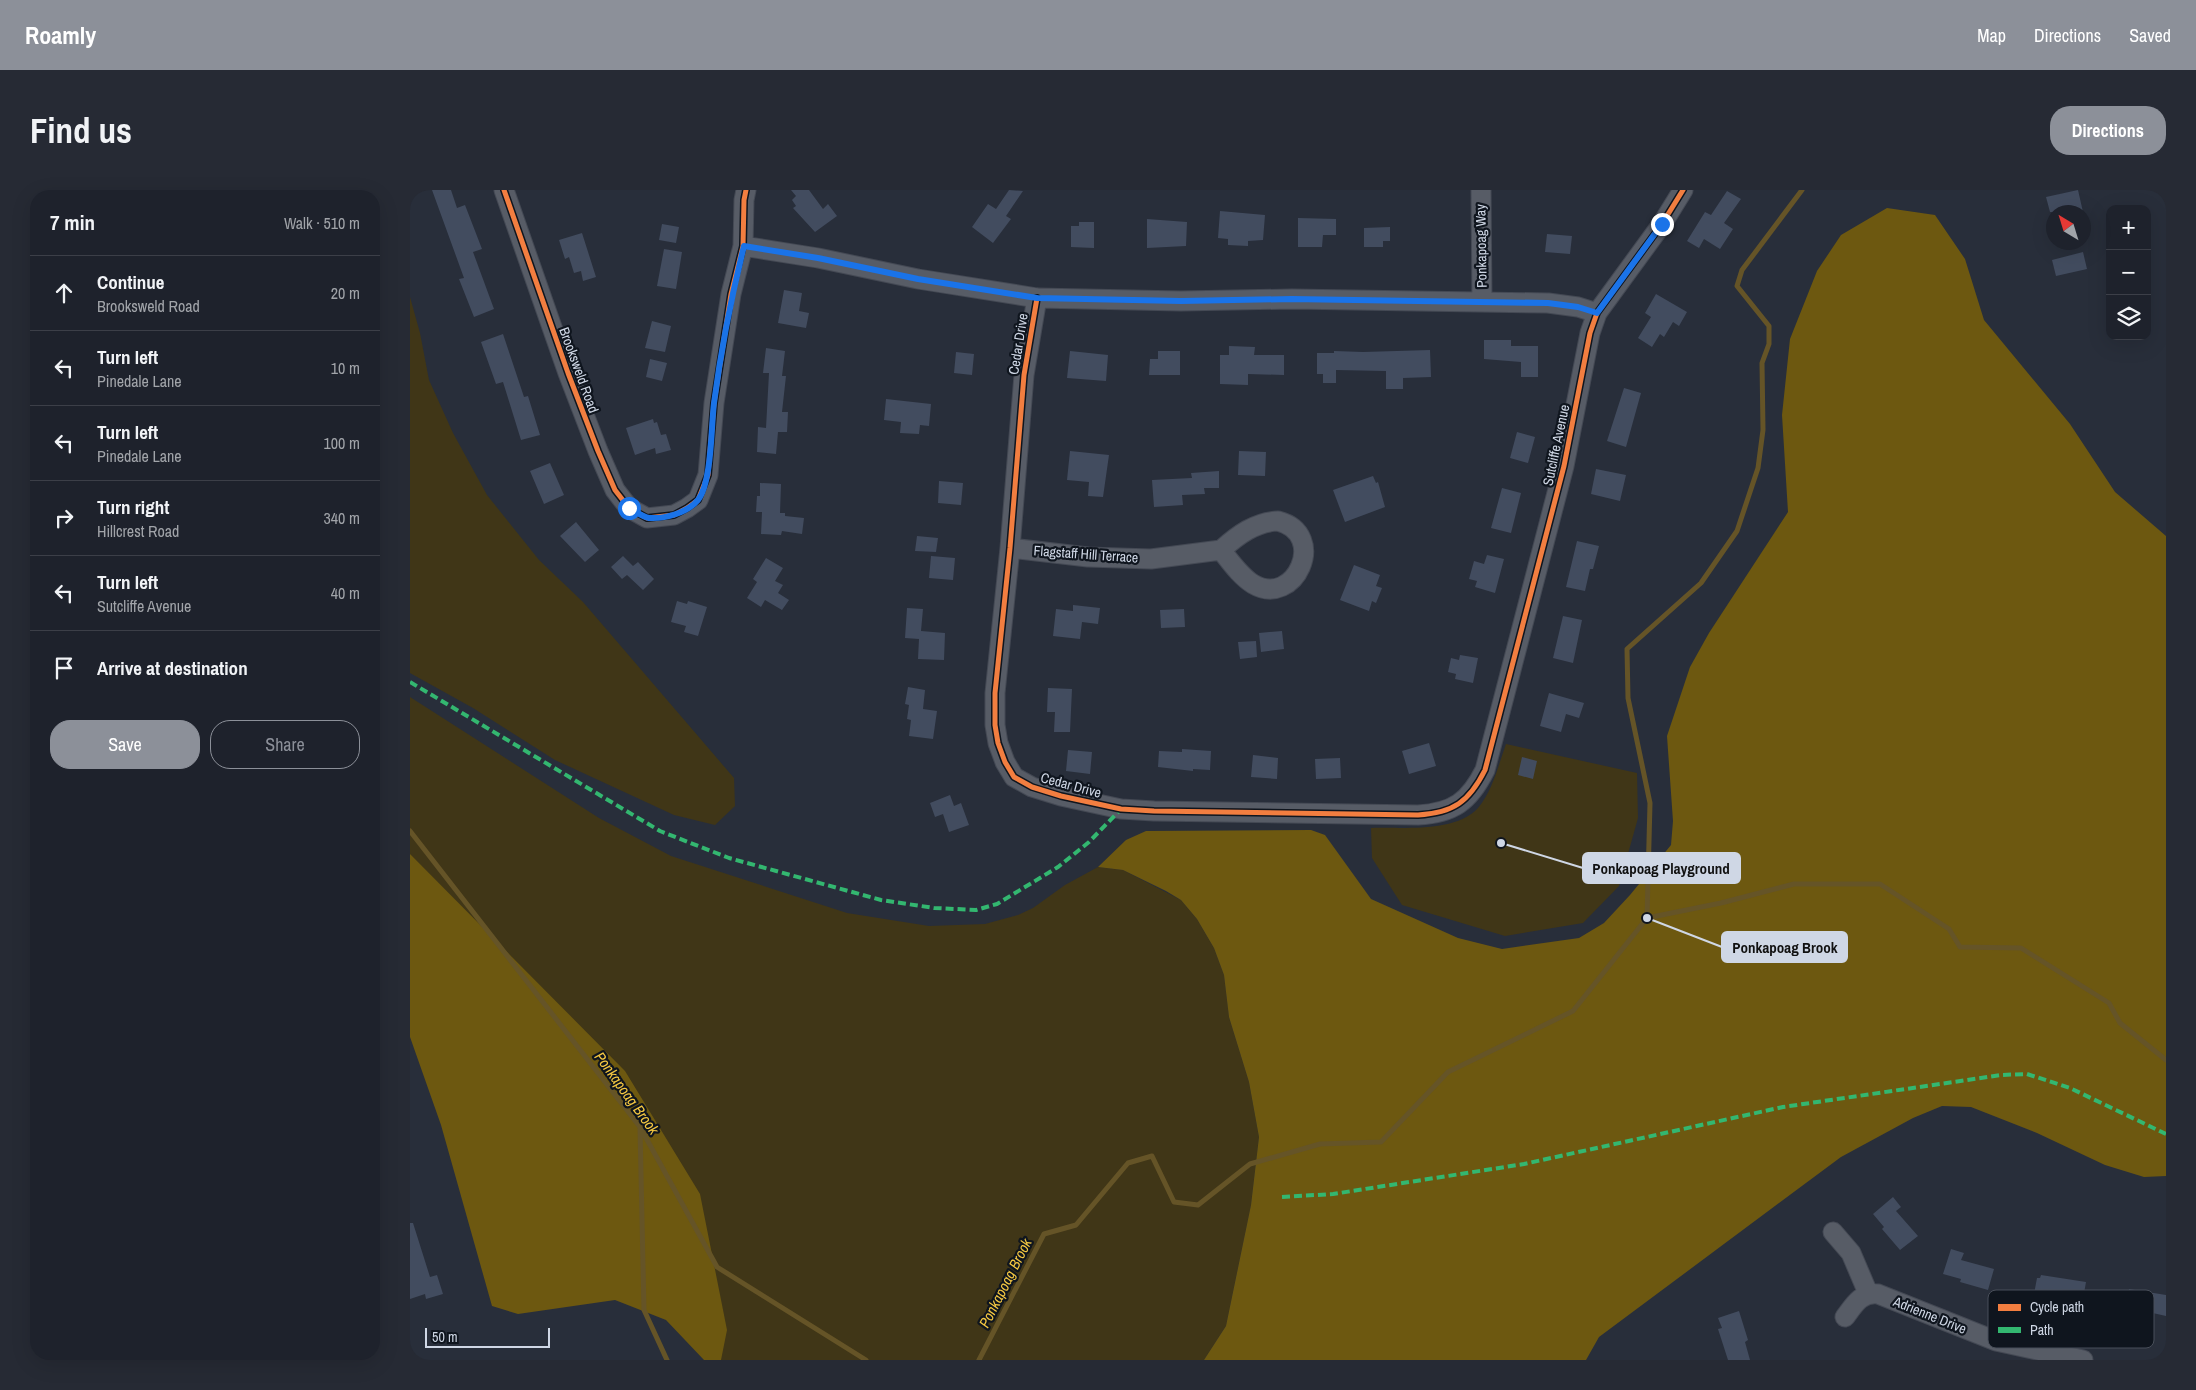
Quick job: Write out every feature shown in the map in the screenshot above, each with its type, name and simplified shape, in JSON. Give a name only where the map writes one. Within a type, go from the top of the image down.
[{"type":"street","name":"Brooksweld Road","points":[[504,190],[568,373],[615,490],[629,508],[647,518],[674,515],[698,500],[708,475],[716,393],[731,294],[744,246]]},
{"type":"street","points":[[746,190],[744,200],[744,246],[818,258],[918,279],[1037,298],[1181,301],[1292,299],[1548,303],[1578,307],[1597,313]]},
{"type":"street","name":"Ponkapoag Way","points":[[1481,190],[1482,302]]},
{"type":"street","name":"Sutcliffe Avenue","points":[[1497,727],[1564,466],[1590,333],[1597,313],[1662,224],[1682,190]]},
{"type":"street","name":"Cedar Drive","points":[[1037,298],[1024,375],[1010,548],[1000,629],[994,725],[998,743],[1014,776],[1032,787],[1061,796],[1120,809],[1154,812],[1418,815],[1439,813],[1463,802],[1479,782],[1485,770],[1497,727]]},
{"type":"street","name":"Flagstaff Hill Terrace","points":[[1010,548],[1088,557],[1152,559],[1221,550]]},
{"type":"street","points":[[1833,1232],[1851,1253],[1868,1293],[1859,1299],[1845,1317]]},
{"type":"street","name":"Adrienne Drive","points":[[1868,1293],[1878,1294],[1988,1338]]},
{"type":"street","name":"Adrienne Drive","points":[[2028,1348],[2083,1360]]},
{"type":"shaded area","points":[[1887,208],[1935,215],[1965,259],[1984,320],[2070,424],[2115,492],[2166,536],[2166,1176],[2144,1177],[2105,1165],[2037,1133],[1971,1107],[1942,1106],[1913,1118],[1841,1157],[1599,1337],[1586,1360],[1204,1360],[1226,1326],[1251,1205],[1259,1137],[1249,1082],[1229,1017],[1224,975],[1214,948],[1197,919],[1181,900],[1166,891],[1123,870],[1098,867],[1126,840],[1146,831],[1311,830],[1325,835],[1371,899],[1458,938],[1502,949],[1579,938],[1604,923],[1671,845],[1673,821],[1667,736],[1690,667],[1709,633],[1788,512],[1782,415],[1790,339],[1817,271],[1841,235]]},
{"type":"shaded area","points":[[410,297],[420,333],[429,380],[453,433],[487,495],[539,560],[583,602],[734,778],[735,806],[715,825],[674,815],[555,760],[473,708],[410,673]]},
{"type":"shaded area","points":[[410,697],[599,818],[671,856],[847,913],[929,926],[985,924],[1018,915],[1033,908],[1065,885],[1098,867],[1123,870],[1181,900],[1197,919],[1214,948],[1224,975],[1229,1017],[1249,1082],[1259,1137],[1251,1205],[1226,1326],[1204,1360],[706,1360],[410,854]]},
{"type":"shaded area","points":[[1506,744],[1637,773],[1638,818],[1619,886],[1583,923],[1505,936],[1402,905],[1372,858],[1371,828],[1412,828],[1442,825],[1456,822],[1478,808],[1491,786]]},
{"type":"shaded area","points":[[410,854],[625,1071],[700,1194],[727,1330],[721,1360],[704,1360],[666,1320],[615,1300],[518,1314],[492,1306],[441,1125],[410,1037]]},
{"type":"building","points":[[432,190],[451,190],[457,208],[465,205],[482,249],[473,252],[494,309],[474,317],[459,279],[464,278]]},
{"type":"building","points":[[791,190],[809,190],[823,209],[828,204],[837,216],[815,232],[793,208],[796,206],[792,200],[796,196]]},
{"type":"building","points":[[1009,190],[1023,191],[1006,216],[1011,219],[993,243],[972,227],[988,204],[996,209]]},
{"type":"building","points":[[2078,190],[2081,205],[2048,205],[2046,197]]},
{"type":"building","points":[[1727,191],[1741,199],[1724,223],[1733,229],[1720,249],[1704,239],[1699,248],[1687,241],[1705,212],[1711,215]]},
{"type":"building","points":[[1220,211],[1265,215],[1263,240],[1248,241],[1248,246],[1228,245],[1228,239],[1218,238]]},
{"type":"building","points":[[1298,218],[1336,219],[1336,235],[1323,235],[1322,247],[1298,247]]},
{"type":"building","points":[[1147,219],[1187,222],[1186,246],[1147,248]]},
{"type":"building","points":[[1079,222],[1094,222],[1094,248],[1071,247],[1071,226],[1079,226]]},
{"type":"building","points":[[662,224],[679,227],[676,243],[659,240]]},
{"type":"building","points":[[1390,227],[1390,241],[1383,241],[1383,247],[1364,247],[1364,228]]},
{"type":"building","points":[[582,233],[596,277],[583,281],[581,271],[574,273],[569,257],[565,259],[559,240]]},
{"type":"building","points":[[1547,234],[1572,236],[1570,254],[1545,252]]},
{"type":"building","points":[[664,249],[682,252],[676,289],[657,286]]},
{"type":"building","points":[[2083,252],[2087,269],[2056,276],[2052,260]]},
{"type":"building","points":[[784,290],[802,293],[799,311],[809,313],[806,328],[778,323]]},
{"type":"building","points":[[1656,294],[1687,312],[1679,326],[1673,322],[1664,337],[1660,334],[1652,347],[1638,338],[1651,317],[1645,313]]},
{"type":"building","points":[[652,321],[671,326],[665,352],[645,348]]},
{"type":"building","points":[[503,334],[524,397],[528,396],[540,435],[521,440],[503,382],[496,384],[481,342]]},
{"type":"building","points":[[1484,340],[1511,340],[1511,346],[1538,346],[1538,377],[1521,377],[1521,362],[1484,359]]},
{"type":"building","points":[[1229,346],[1255,347],[1254,355],[1284,355],[1284,375],[1248,374],[1248,385],[1220,384],[1220,355],[1229,355]]},
{"type":"building","points":[[766,348],[785,351],[782,376],[786,376],[782,412],[788,412],[787,432],[778,432],[776,454],[757,452],[758,427],[766,428],[769,373],[763,373]]},
{"type":"building","points":[[1430,350],[1431,377],[1403,378],[1403,389],[1386,389],[1386,371],[1336,370],[1336,383],[1323,383],[1323,374],[1317,374],[1317,353],[1334,353],[1334,351]]},
{"type":"building","points":[[1070,351],[1108,355],[1106,381],[1067,378]]},
{"type":"building","points":[[1158,351],[1180,351],[1180,375],[1149,375],[1150,359],[1158,359]]},
{"type":"building","points":[[956,352],[974,354],[972,375],[954,373]]},
{"type":"building","points":[[650,359],[667,363],[662,381],[646,377]]},
{"type":"building","points":[[1624,388],[1641,393],[1626,447],[1607,441]]},
{"type":"building","points":[[886,399],[931,404],[929,426],[920,425],[919,434],[900,433],[901,422],[884,420]]},
{"type":"building","points":[[653,419],[654,423],[657,422],[661,435],[666,434],[671,450],[656,454],[655,448],[635,455],[626,428]]},
{"type":"building","points":[[1517,432],[1535,437],[1528,463],[1510,458]]},
{"type":"building","points":[[1070,451],[1109,455],[1103,497],[1088,496],[1089,482],[1067,480]]},
{"type":"building","points":[[1239,451],[1266,452],[1265,476],[1238,475]]},
{"type":"building","points":[[550,463],[564,495],[544,504],[530,471]]},
{"type":"building","points":[[1596,469],[1626,475],[1620,501],[1591,494]]},
{"type":"building","points":[[1219,471],[1219,488],[1204,488],[1205,494],[1182,495],[1183,505],[1154,507],[1152,480],[1192,478],[1191,473]]},
{"type":"building","points":[[1373,476],[1376,483],[1378,482],[1385,507],[1345,522],[1333,490]]},
{"type":"building","points":[[939,481],[963,483],[961,505],[938,503]]},
{"type":"building","points":[[760,483],[781,484],[780,513],[785,513],[785,516],[804,518],[802,534],[782,531],[781,535],[761,534],[762,512],[756,512],[757,496],[760,496]]},
{"type":"building","points":[[1502,488],[1521,493],[1511,533],[1491,528]]},
{"type":"building","points":[[576,522],[599,550],[585,562],[560,536]]},
{"type":"building","points":[[917,536],[938,538],[936,552],[915,551]]},
{"type":"building","points":[[1577,541],[1599,546],[1593,569],[1590,569],[1585,591],[1566,587]]},
{"type":"building","points":[[1487,555],[1504,559],[1495,593],[1475,587],[1477,581],[1469,579],[1474,561],[1484,564]]},
{"type":"building","points":[[623,556],[633,566],[638,562],[654,579],[643,590],[627,575],[622,579],[611,567]]},
{"type":"building","points":[[931,556],[955,558],[953,580],[929,578]]},
{"type":"building","points":[[766,558],[783,568],[775,581],[783,585],[778,593],[789,600],[782,610],[765,600],[761,607],[747,598],[757,582],[753,579]]},
{"type":"building","points":[[1354,565],[1380,575],[1376,586],[1382,588],[1376,603],[1372,601],[1369,611],[1340,600]]},
{"type":"building","points":[[677,601],[687,604],[688,601],[707,607],[698,636],[684,632],[686,626],[671,622]]},
{"type":"building","points":[[1073,605],[1100,608],[1098,624],[1082,622],[1080,639],[1053,636],[1056,609],[1073,611]]},
{"type":"building","points":[[907,608],[923,609],[921,631],[945,633],[944,660],[918,659],[919,639],[905,638]]},
{"type":"building","points":[[1184,609],[1185,627],[1161,628],[1160,610]]},
{"type":"building","points":[[1563,616],[1582,620],[1573,663],[1553,658]]},
{"type":"building","points":[[1282,631],[1284,649],[1261,652],[1259,633]]},
{"type":"building","points":[[1256,641],[1257,657],[1240,659],[1238,642]]},
{"type":"building","points":[[1460,655],[1478,658],[1473,683],[1455,679],[1456,674],[1448,672],[1451,658],[1459,660]]},
{"type":"building","points":[[908,687],[925,690],[923,709],[937,711],[933,739],[909,736],[911,720],[907,719],[909,705],[905,704]]},
{"type":"building","points":[[1048,688],[1072,689],[1070,732],[1054,732],[1055,712],[1047,712]]},
{"type":"building","points":[[1549,693],[1584,703],[1579,718],[1566,714],[1561,732],[1540,726]]},
{"type":"building","points":[[1429,743],[1436,766],[1409,774],[1402,751]]},
{"type":"building","points":[[1182,749],[1211,751],[1210,770],[1193,769],[1193,771],[1158,767],[1159,751],[1182,752]]},
{"type":"building","points":[[1068,750],[1092,752],[1090,774],[1066,771]]},
{"type":"building","points":[[1253,755],[1278,758],[1277,779],[1251,777]]},
{"type":"building","points":[[1522,757],[1537,761],[1533,779],[1518,775]]},
{"type":"building","points":[[1340,758],[1341,778],[1316,779],[1315,759]]},
{"type":"building","points":[[950,795],[954,806],[961,803],[969,825],[949,832],[943,814],[935,817],[930,803]]},
{"type":"building","points":[[1893,1197],[1901,1207],[1896,1211],[1918,1236],[1900,1250],[1882,1229],[1884,1227],[1873,1214]]},
{"type":"building","points":[[410,1223],[413,1223],[430,1277],[437,1275],[443,1294],[426,1299],[425,1294],[410,1299]]},
{"type":"building","points":[[1951,1249],[1964,1253],[1961,1260],[1994,1269],[1988,1290],[1960,1282],[1961,1279],[1943,1274]]},
{"type":"building","points":[[2041,1275],[2086,1282],[2085,1290],[2035,1290],[2037,1278],[2040,1278]]},
{"type":"building","points":[[2154,1293],[2166,1295],[2166,1316],[2154,1313]]},
{"type":"building","points":[[1739,1311],[1748,1340],[1745,1342],[1750,1360],[1728,1360],[1718,1329],[1722,1328],[1718,1318]]},
{"type":"waterway","name":"Ponkapoag Brook","points":[[979,1360],[1044,1234],[1076,1225],[1128,1163],[1152,1156],[1174,1202],[1198,1205],[1250,1164],[1320,1144],[1381,1142],[1448,1072],[1573,1011],[1647,918],[1650,803],[1628,698],[1627,649],[1701,583],[1737,531],[1758,468],[1763,430],[1762,363],[1769,344],[1769,326],[1737,286],[1742,270],[1802,190]]},
{"type":"waterway","name":"Ponkapoag Brook","points":[[410,831],[640,1127],[717,1267],[866,1360]]},
{"type":"waterway","points":[[1647,918],[1721,903],[1794,884],[1880,884],[1949,929],[1960,947],[2021,948],[2109,1003],[2120,1023],[2166,1060]]},
{"type":"waterway","points":[[640,1128],[644,1310],[667,1360]]},
{"type":"marked path","points":[[410,682],[660,831],[729,858],[881,900],[934,908],[976,910],[997,904],[1058,867],[1089,842],[1121,809]]},
{"type":"marked path","points":[[1282,1197],[1333,1194],[1524,1164],[1783,1107],[2001,1075],[2027,1074],[2070,1088],[2166,1134]]},
{"type":"cycle path","points":[[504,190],[568,373],[615,490],[629,508],[647,518],[674,515],[687,508],[698,500],[708,475],[714,403],[731,294],[743,246],[746,190]]},
{"type":"cycle path","points":[[1037,298],[1024,375],[1010,548],[995,693],[995,725],[998,743],[1005,762],[1014,777],[1032,787],[1061,796],[1121,809],[1430,814],[1441,812],[1459,804],[1473,790],[1485,770],[1564,466],[1590,333],[1597,313],[1662,224],[1683,190]]},
{"type":"place","name":"Ponkapoag Playground","points":[[1501,843]]},
{"type":"place","name":"Ponkapoag Brook","points":[[1647,918]]},
{"type":"route","points":[[629,508],[647,518],[657,517],[674,515],[698,500],[708,475],[714,403],[731,294],[744,246],[818,258],[918,279],[1037,298],[1181,301],[1292,299],[1548,303],[1578,307],[1597,313],[1625,278],[1662,224]]}]
